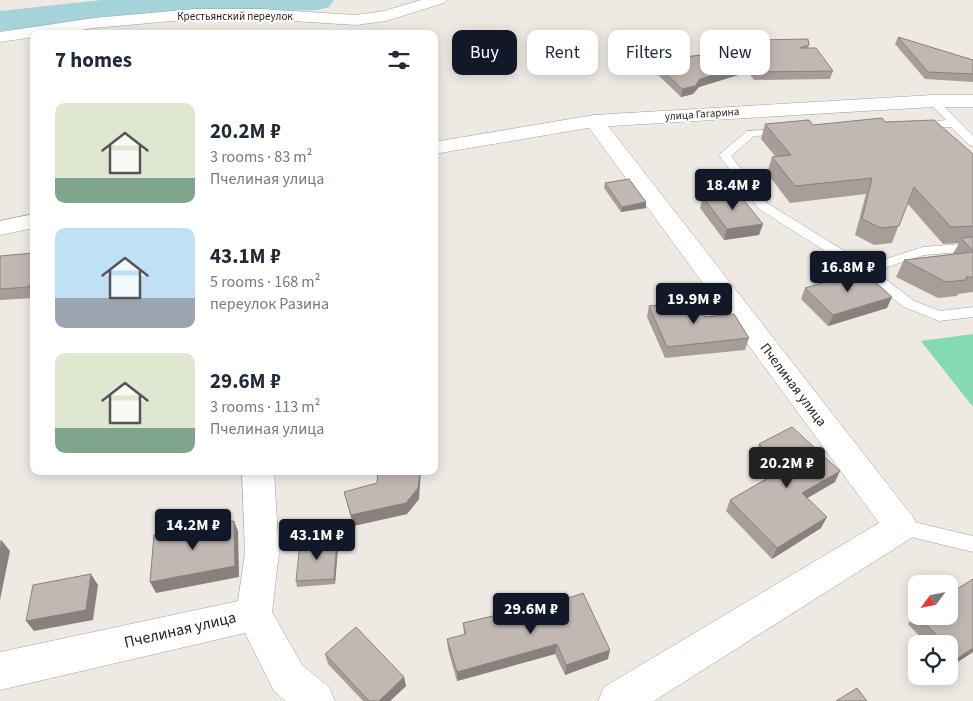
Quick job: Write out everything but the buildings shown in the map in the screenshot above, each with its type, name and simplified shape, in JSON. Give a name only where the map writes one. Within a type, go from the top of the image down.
[{"type":"street","name":"Крестьянский переулок","points":[[47,30],[94,23],[195,14],[262,14],[356,20],[386,16],[438,0]]},
{"type":"street","name":"Крестьянский переулок","points":[[0,37],[30,33]]},
{"type":"street","name":"улица Гагарина","points":[[438,147],[594,121],[933,101],[973,101]]},
{"type":"street","name":"Пчелиная улица","points":[[594,121],[901,527]]},
{"type":"street","points":[[0,228],[30,222]]},
{"type":"street","points":[[254,614],[262,553],[258,475]]},
{"type":"street","points":[[618,701],[901,527]]},
{"type":"street","name":"Пчелиная улица","points":[[0,671],[254,614],[288,678],[315,701]]},
{"type":"lane","points":[[933,101],[973,142]]},
{"type":"lane","points":[[909,126],[954,123]]},
{"type":"lane","points":[[798,131],[751,133],[725,155],[763,206],[865,270],[909,304],[939,316],[973,312]]},
{"type":"lane","points":[[865,270],[923,251],[973,246]]},
{"type":"lane","points":[[901,527],[973,544]]},
{"type":"green space","points":[[973,334],[973,407],[921,341]]},
{"type":"waterway","points":[[0,21],[154,4],[318,0]]}]
